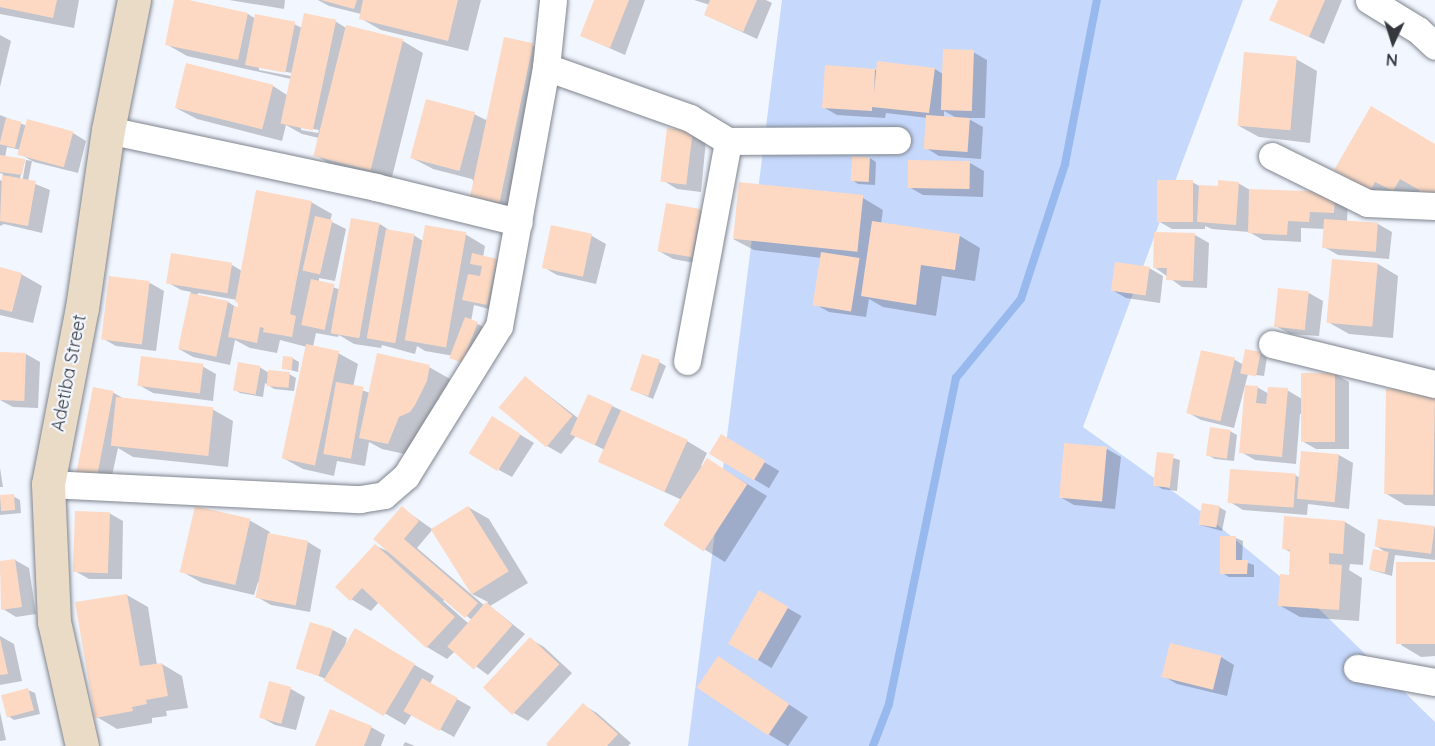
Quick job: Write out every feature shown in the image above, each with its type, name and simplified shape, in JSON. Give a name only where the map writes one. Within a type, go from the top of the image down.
[{"type":"street","name":"Adetiba Street","points":[[79,746],[54,622],[48,483],[82,308],[108,130],[134,0]]},
{"type":"street","points":[[48,483],[360,499],[384,495],[406,476],[499,326],[546,67],[553,0]]},
{"type":"street","points":[[1369,0],[1418,30],[1435,46]]},
{"type":"street","points":[[546,67],[690,118],[728,141],[897,140]]},
{"type":"street","points":[[108,130],[376,187],[519,222]]},
{"type":"street","points":[[687,361],[728,141]]},
{"type":"street","points":[[1272,156],[1367,203],[1435,206]]},
{"type":"street","points":[[1272,345],[1435,384]]},
{"type":"street","points":[[1357,668],[1435,682]]},
{"type":"shaded area","points":[[782,0],[1243,0],[1083,427],[1203,513],[1318,608],[1435,722],[1435,746],[688,746]]},
{"type":"building","points":[[0,0],[57,0],[53,18],[0,7]]},
{"type":"building","points":[[174,0],[189,0],[248,13],[238,60],[165,45]]},
{"type":"building","points":[[321,0],[357,0],[354,9]]},
{"type":"building","points":[[363,0],[458,0],[448,41],[359,19]]},
{"type":"building","points":[[594,0],[629,0],[610,48],[580,36]]},
{"type":"building","points":[[710,0],[757,0],[743,32],[704,15]]},
{"type":"building","points":[[1278,0],[1325,0],[1309,37],[1269,20]]},
{"type":"building","points":[[304,13],[336,20],[313,130],[281,124]]},
{"type":"building","points":[[255,14],[295,22],[285,73],[245,65]]},
{"type":"building","points":[[346,25],[403,39],[371,170],[313,156]]},
{"type":"building","points":[[504,37],[533,43],[499,203],[470,196]]},
{"type":"building","points":[[943,49],[974,50],[972,111],[941,110]]},
{"type":"building","points":[[1244,52],[1297,57],[1290,130],[1238,126]]},
{"type":"building","points":[[877,61],[935,68],[929,113],[872,107],[872,111],[822,108],[825,65],[875,69],[874,94]]},
{"type":"building","points":[[186,63],[273,85],[262,129],[175,108]]},
{"type":"building","points":[[426,99],[475,112],[459,171],[410,158]]},
{"type":"building","points":[[1371,106],[1435,144],[1435,199],[1400,179],[1393,191],[1375,182],[1370,191],[1334,170]]},
{"type":"building","points":[[926,115],[970,118],[968,152],[924,149]]},
{"type":"building","points":[[6,118],[22,122],[15,148],[0,144]]},
{"type":"building","points":[[27,119],[73,131],[64,167],[17,155]]},
{"type":"building","points":[[667,128],[693,131],[686,185],[660,182]]},
{"type":"building","points":[[0,155],[25,159],[22,175],[0,172]]},
{"type":"building","points":[[852,156],[870,157],[869,182],[851,181]]},
{"type":"building","points":[[908,160],[970,161],[970,189],[908,188]]},
{"type":"building","points":[[2,175],[36,181],[28,226],[0,221]]},
{"type":"building","points":[[1157,180],[1193,180],[1193,222],[1157,222]]},
{"type":"building","points":[[1218,180],[1239,182],[1236,225],[1197,222],[1199,185],[1218,186]]},
{"type":"building","points":[[739,182],[863,195],[857,252],[733,239]]},
{"type":"building","points":[[1249,189],[1335,192],[1334,213],[1310,212],[1309,222],[1288,221],[1287,235],[1248,233]]},
{"type":"building","points":[[256,190],[312,201],[290,314],[296,316],[292,337],[263,332],[264,328],[260,327],[257,343],[228,337],[234,306],[238,307],[238,303],[235,302]]},
{"type":"building","points":[[666,203],[700,209],[692,257],[657,251]]},
{"type":"building","points":[[315,216],[333,220],[320,275],[302,271]]},
{"type":"building","points":[[351,218],[380,223],[359,338],[331,333]]},
{"type":"building","points":[[1324,219],[1378,223],[1376,252],[1322,248]]},
{"type":"building","points":[[872,221],[960,234],[955,270],[921,265],[916,305],[861,296]]},
{"type":"building","points":[[425,225],[466,232],[446,348],[405,340]]},
{"type":"building","points":[[551,225],[592,234],[583,277],[542,268]]},
{"type":"building","points":[[386,229],[415,234],[395,343],[367,338]]},
{"type":"building","points":[[1154,232],[1195,233],[1193,281],[1166,280],[1167,268],[1153,268]]},
{"type":"building","points":[[821,252],[860,258],[851,311],[813,305]]},
{"type":"building","points":[[171,253],[232,263],[227,293],[166,284]]},
{"type":"building","points":[[472,253],[497,259],[487,305],[462,300],[468,274],[480,276],[482,266],[470,264]]},
{"type":"building","points":[[1332,259],[1378,263],[1372,327],[1326,323]]},
{"type":"building","points":[[1115,262],[1150,267],[1146,296],[1111,291]]},
{"type":"building","points":[[0,267],[22,273],[12,312],[0,309]]},
{"type":"building","points":[[109,276],[150,281],[142,345],[101,340]]},
{"type":"building","points":[[311,279],[334,284],[325,330],[301,325]]},
{"type":"building","points":[[1278,288],[1309,291],[1305,330],[1274,327]]},
{"type":"building","points":[[190,293],[228,301],[216,357],[178,349]]},
{"type":"building","points":[[465,317],[478,322],[462,363],[449,358]]},
{"type":"building","points":[[306,344],[339,351],[315,466],[282,458]]},
{"type":"building","points":[[1245,349],[1261,352],[1256,377],[1240,374]]},
{"type":"building","points":[[1201,350],[1235,358],[1220,421],[1186,413]]},
{"type":"building","points":[[0,352],[26,353],[24,401],[0,400]]},
{"type":"building","points":[[377,353],[430,365],[427,381],[415,405],[410,412],[399,417],[388,444],[359,438]]},
{"type":"building","points":[[642,354],[660,360],[648,396],[630,390]]},
{"type":"building","points":[[141,356],[204,364],[200,393],[137,386]]},
{"type":"building","points":[[283,356],[293,357],[292,370],[282,369]]},
{"type":"building","points":[[238,362],[261,366],[256,395],[233,391]]},
{"type":"building","points":[[268,370],[290,372],[289,388],[267,386]]},
{"type":"building","points":[[1301,373],[1335,373],[1335,442],[1301,442]]},
{"type":"building","points":[[525,376],[572,416],[546,447],[499,407]]},
{"type":"building","points":[[336,382],[364,387],[351,459],[323,454]]},
{"type":"building","points":[[1245,385],[1258,386],[1256,403],[1266,404],[1268,387],[1288,388],[1282,457],[1239,453]]},
{"type":"building","points":[[93,387],[114,391],[97,477],[76,473]]},
{"type":"building","points":[[1386,389],[1435,390],[1433,495],[1384,494]]},
{"type":"building","points":[[588,394],[613,405],[595,445],[570,434]]},
{"type":"building","points":[[116,397],[213,407],[208,456],[111,446]]},
{"type":"building","points":[[621,410],[688,440],[665,492],[598,462]]},
{"type":"building","points":[[492,416],[521,434],[498,471],[469,453]]},
{"type":"building","points":[[1210,427],[1231,430],[1227,459],[1206,456]]},
{"type":"building","points":[[721,434],[766,461],[754,480],[709,454]]},
{"type":"building","points":[[1064,443],[1107,447],[1102,502],[1059,498]]},
{"type":"building","points":[[1301,451],[1339,454],[1335,502],[1297,499]]},
{"type":"building","points":[[1157,452],[1174,454],[1170,488],[1153,486]]},
{"type":"building","points":[[707,458],[747,484],[704,551],[663,525]]},
{"type":"building","points":[[1230,469],[1296,474],[1293,508],[1228,503]]},
{"type":"building","points":[[14,494],[15,510],[1,511],[0,495]]},
{"type":"building","points":[[1202,503],[1220,506],[1216,528],[1199,525]]},
{"type":"building","points":[[195,506],[251,519],[235,585],[180,572]]},
{"type":"building","points":[[402,506],[419,521],[404,539],[478,603],[465,618],[373,539]]},
{"type":"building","points":[[468,506],[509,571],[471,595],[431,529]]},
{"type":"building","points":[[75,511],[110,512],[108,573],[73,572]]},
{"type":"building","points":[[1284,516],[1345,521],[1343,554],[1329,553],[1329,564],[1342,565],[1339,610],[1278,606],[1280,574],[1289,575],[1290,550],[1282,549]]},
{"type":"building","points":[[1378,519],[1435,526],[1431,554],[1375,547]]},
{"type":"building","points":[[268,533],[308,541],[296,606],[255,598]]},
{"type":"building","points":[[1220,536],[1236,536],[1236,560],[1248,560],[1247,574],[1220,574]]},
{"type":"building","points":[[375,544],[455,617],[426,648],[362,588],[350,601],[335,587]]},
{"type":"building","points":[[1373,549],[1389,552],[1385,573],[1369,570]]},
{"type":"building","points":[[15,559],[22,607],[1,610],[0,561]]},
{"type":"building","points":[[1396,562],[1435,562],[1435,644],[1396,644]]},
{"type":"building","points":[[759,590],[788,607],[757,661],[728,644]]},
{"type":"building","points":[[127,594],[140,666],[162,663],[168,696],[146,700],[147,704],[132,707],[133,711],[95,718],[75,602]]},
{"type":"building","points":[[486,602],[512,625],[474,669],[447,647]]},
{"type":"building","points":[[310,622],[333,629],[319,676],[296,669]]},
{"type":"building","points":[[355,628],[415,664],[384,716],[324,680]]},
{"type":"building","points":[[530,637],[559,664],[512,715],[483,687]]},
{"type":"building","points":[[0,638],[8,674],[0,675]]},
{"type":"building","points":[[1170,643],[1221,656],[1213,690],[1162,677]]},
{"type":"building","points":[[718,656],[789,704],[768,736],[697,688]]},
{"type":"building","points":[[422,678],[458,698],[439,731],[404,711]]},
{"type":"building","points":[[269,681],[291,687],[281,724],[259,718]]},
{"type":"building","points":[[28,688],[34,710],[7,717],[1,695]]},
{"type":"building","points":[[583,703],[618,734],[607,746],[548,746],[546,744]]},
{"type":"building","points":[[330,709],[372,726],[364,746],[315,746]]},
{"type":"waterway","points":[[873,746],[889,704],[956,378],[1021,299],[1065,164],[1097,0]]}]
